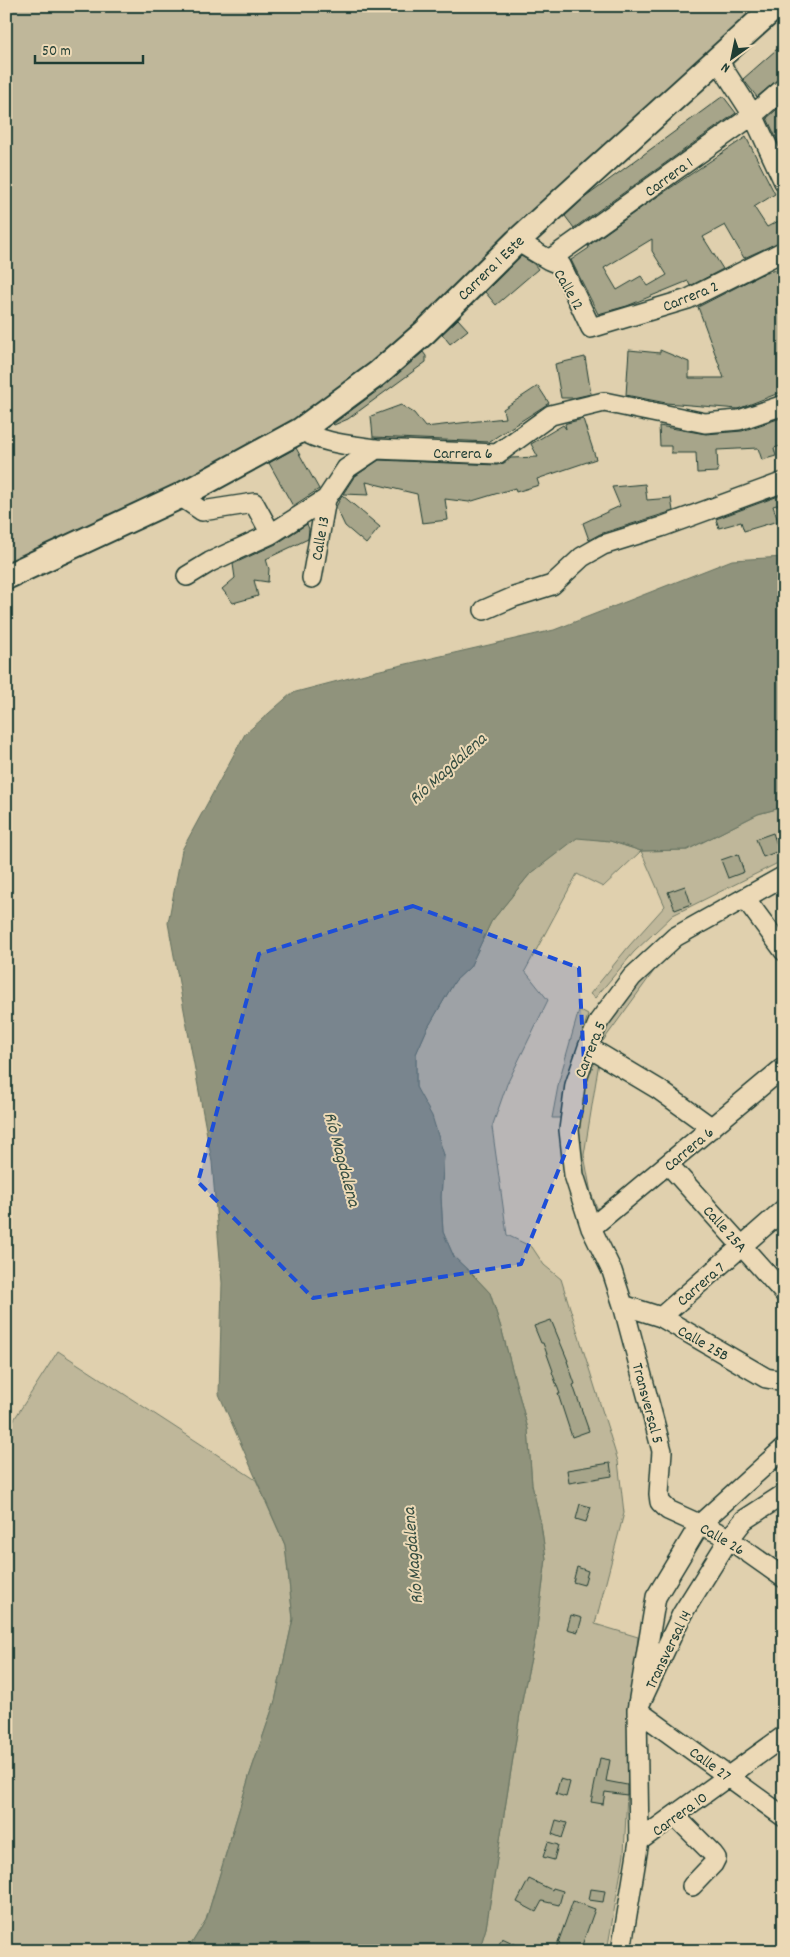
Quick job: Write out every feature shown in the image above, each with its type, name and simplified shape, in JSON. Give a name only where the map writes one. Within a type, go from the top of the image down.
[{"type":"main road","name":"Carrera 1 Este","points":[[6,577],[180,496],[302,430],[391,362],[425,332],[517,241],[776,6]]},
{"type":"street","points":[[718,59],[753,115],[784,182]]},
{"type":"street","name":"Carrera 1","points":[[549,260],[753,115],[784,88]]},
{"type":"street","name":"Calle 12","points":[[517,241],[561,265],[591,328]]},
{"type":"street","name":"Carrera 2","points":[[591,328],[688,299],[784,252]]},
{"type":"street","name":"Carrera 6","points":[[302,430],[311,436],[331,442],[376,449],[497,454],[551,415],[604,402],[705,423],[738,420],[784,405]]},
{"type":"street","points":[[187,576],[210,562],[271,534],[326,499],[346,470],[376,449]]},
{"type":"street","points":[[484,610],[514,597],[552,585],[582,557],[603,545],[784,482]]},
{"type":"street","points":[[180,496],[202,510],[254,503],[271,534]]},
{"type":"street","name":"Calle 13","points":[[312,578],[326,499]]},
{"type":"street","name":"Carrera 5","points":[[623,1305],[612,1271],[592,1228],[574,1175],[569,1130],[575,1086],[588,1047],[599,1020],[632,977],[675,937],[784,876]]},
{"type":"street","points":[[745,898],[784,951]]},
{"type":"street","points":[[588,1047],[658,1089],[712,1128]]},
{"type":"street","name":"Carrera 6","points":[[592,1228],[784,1068]]},
{"type":"street","name":"Calle 25A","points":[[668,1164],[784,1293]]},
{"type":"street","name":"Carrera 7","points":[[661,1317],[784,1210]]},
{"type":"street","name":"Calle 25B","points":[[623,1305],[661,1317],[766,1378],[784,1381]]},
{"type":"street","name":"Transversal 5","points":[[623,1305],[662,1451],[660,1502]]},
{"type":"street","points":[[637,1710],[656,1597],[700,1524],[784,1448]]},
{"type":"street","name":"Transversal 14","points":[[639,1841],[637,1710],[682,1614],[728,1539],[744,1520],[784,1494]]},
{"type":"street","name":"Calle 26","points":[[660,1502],[668,1510],[728,1539],[784,1578]]},
{"type":"street","name":"Calle 27","points":[[637,1710],[784,1817]]},
{"type":"street","name":"Carrera 10","points":[[621,1951],[639,1841],[784,1736]]},
{"type":"street","points":[[674,1816],[716,1858],[714,1864],[692,1886]]},
{"type":"highlighted area","points":[[413,906],[579,968],[586,1101],[521,1264],[313,1298],[198,1182],[259,954]]},
{"type":"shaded area","points":[[6,6],[776,6],[337,404],[6,577]]},
{"type":"shaded area","points":[[784,807],[784,860],[673,915],[634,952],[595,998],[590,994],[665,906],[641,851],[687,850],[758,814]]},
{"type":"shaded area","points":[[577,837],[610,841],[641,851],[603,887],[577,874],[525,971],[548,1000],[507,1084],[492,1127],[507,1235],[532,1247],[544,1265],[561,1279],[618,1461],[624,1513],[595,1624],[638,1637],[632,1693],[624,1854],[607,1951],[479,1951],[486,1928],[523,1695],[536,1635],[546,1559],[541,1524],[532,1485],[528,1429],[502,1331],[490,1293],[454,1257],[443,1232],[441,1197],[444,1155],[416,1087],[416,1054],[427,1029],[455,981],[470,967],[491,922],[529,875]]},
{"type":"shaded area","points":[[675,942],[603,1041],[592,1036]]},
{"type":"shaded area","points":[[579,1010],[588,1015],[564,1092],[562,1118],[552,1118],[559,1081]]},
{"type":"shaded area","points":[[589,1050],[600,1056],[584,1155],[591,1193],[598,1210],[591,1215],[579,1173],[577,1128]]},
{"type":"shaded area","points":[[58,1351],[256,1480],[285,1545],[293,1619],[275,1701],[249,1777],[206,1920],[187,1951],[6,1951],[6,1432]]},
{"type":"water","name":"Río Magdalena","points":[[784,557],[784,807],[758,814],[687,850],[641,851],[610,841],[577,838],[529,875],[491,922],[470,967],[455,981],[427,1029],[416,1054],[416,1087],[432,1116],[444,1155],[441,1197],[443,1232],[454,1257],[490,1293],[502,1331],[528,1429],[532,1485],[541,1524],[546,1559],[536,1635],[523,1695],[486,1928],[479,1951],[187,1951],[206,1920],[249,1777],[275,1701],[293,1619],[285,1545],[219,1394],[222,1283],[212,1162],[168,923],[182,850],[245,734],[292,693],[376,671],[554,630],[732,560]]},
{"type":"building","points":[[784,43],[784,77],[777,80],[757,97],[743,79]]},
{"type":"building","points":[[723,96],[736,113],[574,228],[565,216],[583,199]]},
{"type":"building","points":[[784,103],[784,155],[767,118]]},
{"type":"building","points":[[746,137],[775,194],[754,207],[767,227],[784,218],[784,240],[744,258],[725,225],[703,237],[723,269],[690,286],[688,281],[627,306],[598,314],[571,260],[645,205]],"holes":[[[652,239],[652,251],[667,275],[648,286],[641,276],[617,290],[604,268]]]},
{"type":"building","points":[[521,256],[534,264],[538,269],[496,305],[485,292]]},
{"type":"building","points":[[784,267],[784,391],[738,409],[666,403],[626,395],[629,350],[660,353],[660,350],[689,362],[689,378],[724,378],[698,307],[760,275]]},
{"type":"building","points":[[458,319],[468,330],[450,344],[442,334]]},
{"type":"building","points":[[423,352],[426,356],[426,362],[348,419],[333,424],[385,385]]},
{"type":"building","points":[[585,357],[591,394],[573,398],[561,398],[555,364]]},
{"type":"building","points":[[538,386],[549,403],[490,442],[373,437],[371,416],[401,405],[414,413],[425,427],[505,418],[503,409]]},
{"type":"building","points":[[784,417],[784,445],[774,448],[776,456],[762,460],[758,448],[717,450],[718,472],[697,473],[696,453],[671,453],[671,446],[660,446],[659,426],[706,434],[742,431]]},
{"type":"building","points":[[583,419],[596,459],[537,479],[539,485],[516,492],[515,488],[469,502],[445,499],[448,520],[422,523],[417,494],[366,482],[369,495],[343,494],[354,477],[379,460],[497,465],[511,458],[538,457],[531,444],[563,425],[566,429],[565,424],[567,423]]},
{"type":"building","points":[[296,448],[319,489],[293,506],[269,463]]},
{"type":"building","points":[[645,484],[647,500],[671,498],[673,511],[600,534],[589,540],[583,523],[620,506],[612,487]]},
{"type":"building","points":[[784,494],[784,503],[773,506],[778,521],[744,531],[741,522],[719,528],[716,519]]},
{"type":"building","points":[[342,495],[380,527],[366,544],[345,526],[336,507]]},
{"type":"building","points":[[307,524],[309,529],[308,539],[266,559],[269,569],[268,582],[254,580],[258,596],[233,603],[222,589],[235,578],[233,564],[276,544]]},
{"type":"building","points":[[773,833],[779,851],[763,857],[756,839]]},
{"type":"building","points":[[738,854],[744,872],[728,878],[721,860]]},
{"type":"building","points":[[685,886],[691,904],[675,910],[668,892]]},
{"type":"building","points":[[551,1320],[568,1361],[575,1384],[573,1385],[589,1431],[572,1437],[558,1394],[560,1394],[553,1371],[543,1343],[541,1343],[534,1326]]},
{"type":"building","points":[[610,1463],[612,1476],[569,1483],[567,1470]]},
{"type":"building","points":[[580,1504],[591,1507],[586,1522],[576,1519]]},
{"type":"building","points":[[577,1567],[588,1571],[584,1585],[573,1582]]},
{"type":"building","points":[[571,1615],[582,1618],[578,1632],[567,1629]]},
{"type":"building","points":[[600,1758],[610,1760],[606,1781],[627,1785],[627,1795],[605,1792],[603,1804],[591,1802]]},
{"type":"building","points":[[560,1779],[570,1782],[566,1797],[556,1794]]},
{"type":"building","points":[[556,1820],[567,1823],[562,1838],[552,1834]]},
{"type":"building","points":[[548,1842],[558,1845],[554,1860],[543,1857]]},
{"type":"building","points":[[529,1879],[552,1890],[553,1888],[563,1891],[559,1905],[542,1901],[536,1912],[517,1902]]},
{"type":"building","points":[[591,1889],[605,1891],[603,1902],[589,1900]]},
{"type":"building","points":[[573,1901],[595,1909],[580,1951],[555,1951]]},
{"type":"building","points":[[502,1938],[530,1951],[496,1951]]}]
